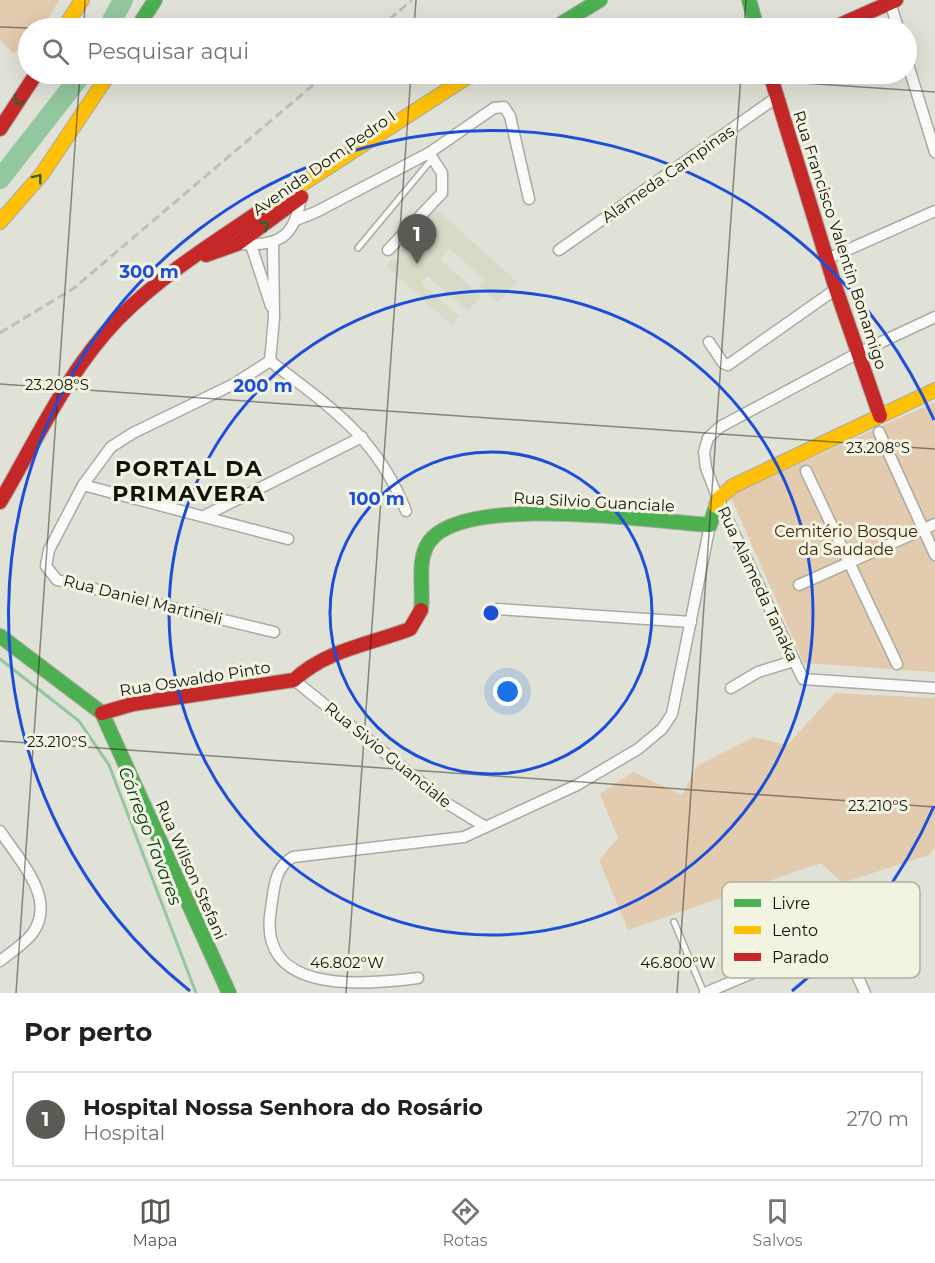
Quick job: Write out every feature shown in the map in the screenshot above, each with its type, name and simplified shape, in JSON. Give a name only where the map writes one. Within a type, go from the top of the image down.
[{"type":"street","points":[[70,18],[82,0]]},
{"type":"street","points":[[143,18],[155,0]]},
{"type":"street","points":[[560,18],[588,0]]},
{"type":"street","points":[[570,18],[600,0]]},
{"type":"street","points":[[749,0],[754,18]]},
{"type":"street","points":[[855,18],[893,1],[896,18]]},
{"type":"street","points":[[0,129],[29,84]]},
{"type":"street","points":[[0,222],[42,174],[102,84]]},
{"type":"street","name":"Avenida Dom Pedro I","points":[[175,270],[237,243],[302,191],[457,84]]},
{"type":"street","name":"Avenida Dom Pedro I","points":[[0,502],[78,368],[115,322],[175,270],[212,243],[302,191],[469,84]]},
{"type":"street","name":"Rua Francisco Valentin Bonamigo","points":[[773,84],[836,289],[880,416]]},
{"type":"street","points":[[914,84],[935,152]]},
{"type":"street","name":"Alameda Campinas","points":[[558,250],[777,97]]},
{"type":"street","points":[[296,220],[431,156],[494,108],[504,107],[510,116],[529,199]]},
{"type":"street","points":[[388,250],[442,193],[442,173],[431,156]]},
{"type":"street","points":[[212,243],[273,244],[288,231],[296,220],[302,191]]},
{"type":"street","points":[[827,258],[935,211]]},
{"type":"street","points":[[273,244],[274,318],[270,361],[340,415],[362,437],[376,454],[406,511]]},
{"type":"street","points":[[251,245],[274,318]]},
{"type":"street","points":[[709,342],[723,363],[728,365],[836,289]]},
{"type":"street","points":[[858,353],[935,317]]},
{"type":"street","name":"Rua Alameda Tanaka","points":[[858,353],[720,428],[708,438],[704,452],[706,468],[718,499],[803,679],[935,688]]},
{"type":"street","name":"Rua Daniel Martineli","points":[[270,361],[234,384],[133,433],[111,447],[83,485],[49,550],[46,566],[57,580],[274,632]]},
{"type":"street","points":[[418,978],[340,988],[322,987],[302,981],[286,970],[275,956],[269,941],[268,927],[276,877],[285,861],[293,857],[464,837],[577,785],[638,749],[662,729],[672,714],[710,525],[718,499],[733,486],[935,390]]},
{"type":"street","points":[[879,432],[935,555]]},
{"type":"street","points":[[206,515],[362,437]]},
{"type":"street","points":[[806,471],[897,664]]},
{"type":"street","points":[[83,485],[288,538]]},
{"type":"street","name":"Rua Silvio Guanciale","points":[[294,680],[303,670],[324,659],[399,634],[416,623],[421,610],[426,547],[432,536],[443,528],[502,514],[529,512],[710,525]]},
{"type":"street","points":[[799,585],[935,525]]},
{"type":"street","points":[[498,609],[691,622]]},
{"type":"street","name":"Rua Wilson Stefani","points":[[0,636],[102,713],[229,993]]},
{"type":"street","points":[[731,688],[758,672],[794,661]]},
{"type":"street","name":"Rua Oswaldo Pinto","points":[[102,713],[133,704],[294,680]]},
{"type":"street","name":"Rua Sivio Guanciale","points":[[294,680],[448,804],[484,826]]},
{"type":"street","points":[[0,831],[33,881],[40,897],[41,910],[40,921],[30,936],[0,961]]},
{"type":"street","points":[[704,993],[744,978]]},
{"type":"street","points":[[857,978],[865,993]]},
{"type":"lane","points":[[358,248],[431,156]]},
{"type":"lane","points":[[674,922],[704,993]]},
{"type":"shaded area","points":[[432,205],[517,282],[498,303],[478,286],[484,279],[449,248],[440,259],[481,296],[468,311],[427,276],[421,283],[459,316],[452,325],[386,266],[393,258],[397,261],[399,258],[391,250]]},
{"type":"green space","points":[[0,0],[59,0],[49,18],[18,18],[18,51],[13,53],[0,40]]},
{"type":"green space","name":"Cemitério Bosque da Saudade","points":[[935,402],[935,672],[804,663],[730,495]]},
{"type":"green space","points":[[835,693],[935,698],[935,847],[929,855],[845,882],[841,882],[821,863],[766,882],[722,882],[722,897],[628,930],[599,860],[618,838],[600,794],[633,772],[682,795],[697,766],[753,737],[787,745]]},
{"type":"waterway","points":[[113,18],[123,0]]},
{"type":"waterway","points":[[0,179],[74,84]]},
{"type":"waterway","name":"Córrego Tavares","points":[[0,659],[79,721],[109,765],[196,993]]},
{"type":"railway","points":[[391,18],[412,0]]},
{"type":"railway","points":[[0,333],[74,288],[314,84]]},
{"type":"traffic: fast","points":[[143,18],[155,0]]},
{"type":"traffic: fast","points":[[570,18],[600,0]]},
{"type":"traffic: fast","points":[[749,0],[754,18]]},
{"type":"traffic: fast","points":[[421,610],[422,566],[425,550],[429,542],[448,527],[479,518],[518,514],[605,516],[710,525],[716,506]]},
{"type":"traffic: fast","points":[[0,636],[102,713],[229,993]]},
{"type":"traffic: slow","points":[[70,18],[82,0]]},
{"type":"traffic: slow","points":[[0,222],[42,174],[102,84]]},
{"type":"traffic: slow","points":[[259,212],[457,84]]},
{"type":"traffic: slow","points":[[716,506],[718,499],[733,486],[935,390]]},
{"type":"traffic: jam","points":[[856,18],[896,0]]},
{"type":"traffic: jam","points":[[0,129],[29,84]]},
{"type":"traffic: jam","points":[[773,84],[836,289],[880,416]]},
{"type":"traffic: jam","points":[[206,255],[237,244],[301,197]]},
{"type":"traffic: jam","points":[[0,502],[53,408],[99,340],[117,320],[167,276],[259,212]]},
{"type":"traffic: jam","points":[[102,713],[133,704],[294,680],[320,661],[410,629],[421,610]]},
{"type":"place","name":"Hospital Nossa Senhora do Rosário","points":[[417,264]]},
{"type":"district","name":"PORTAL DA PRIMAVERA","points":[[189,480]]}]
